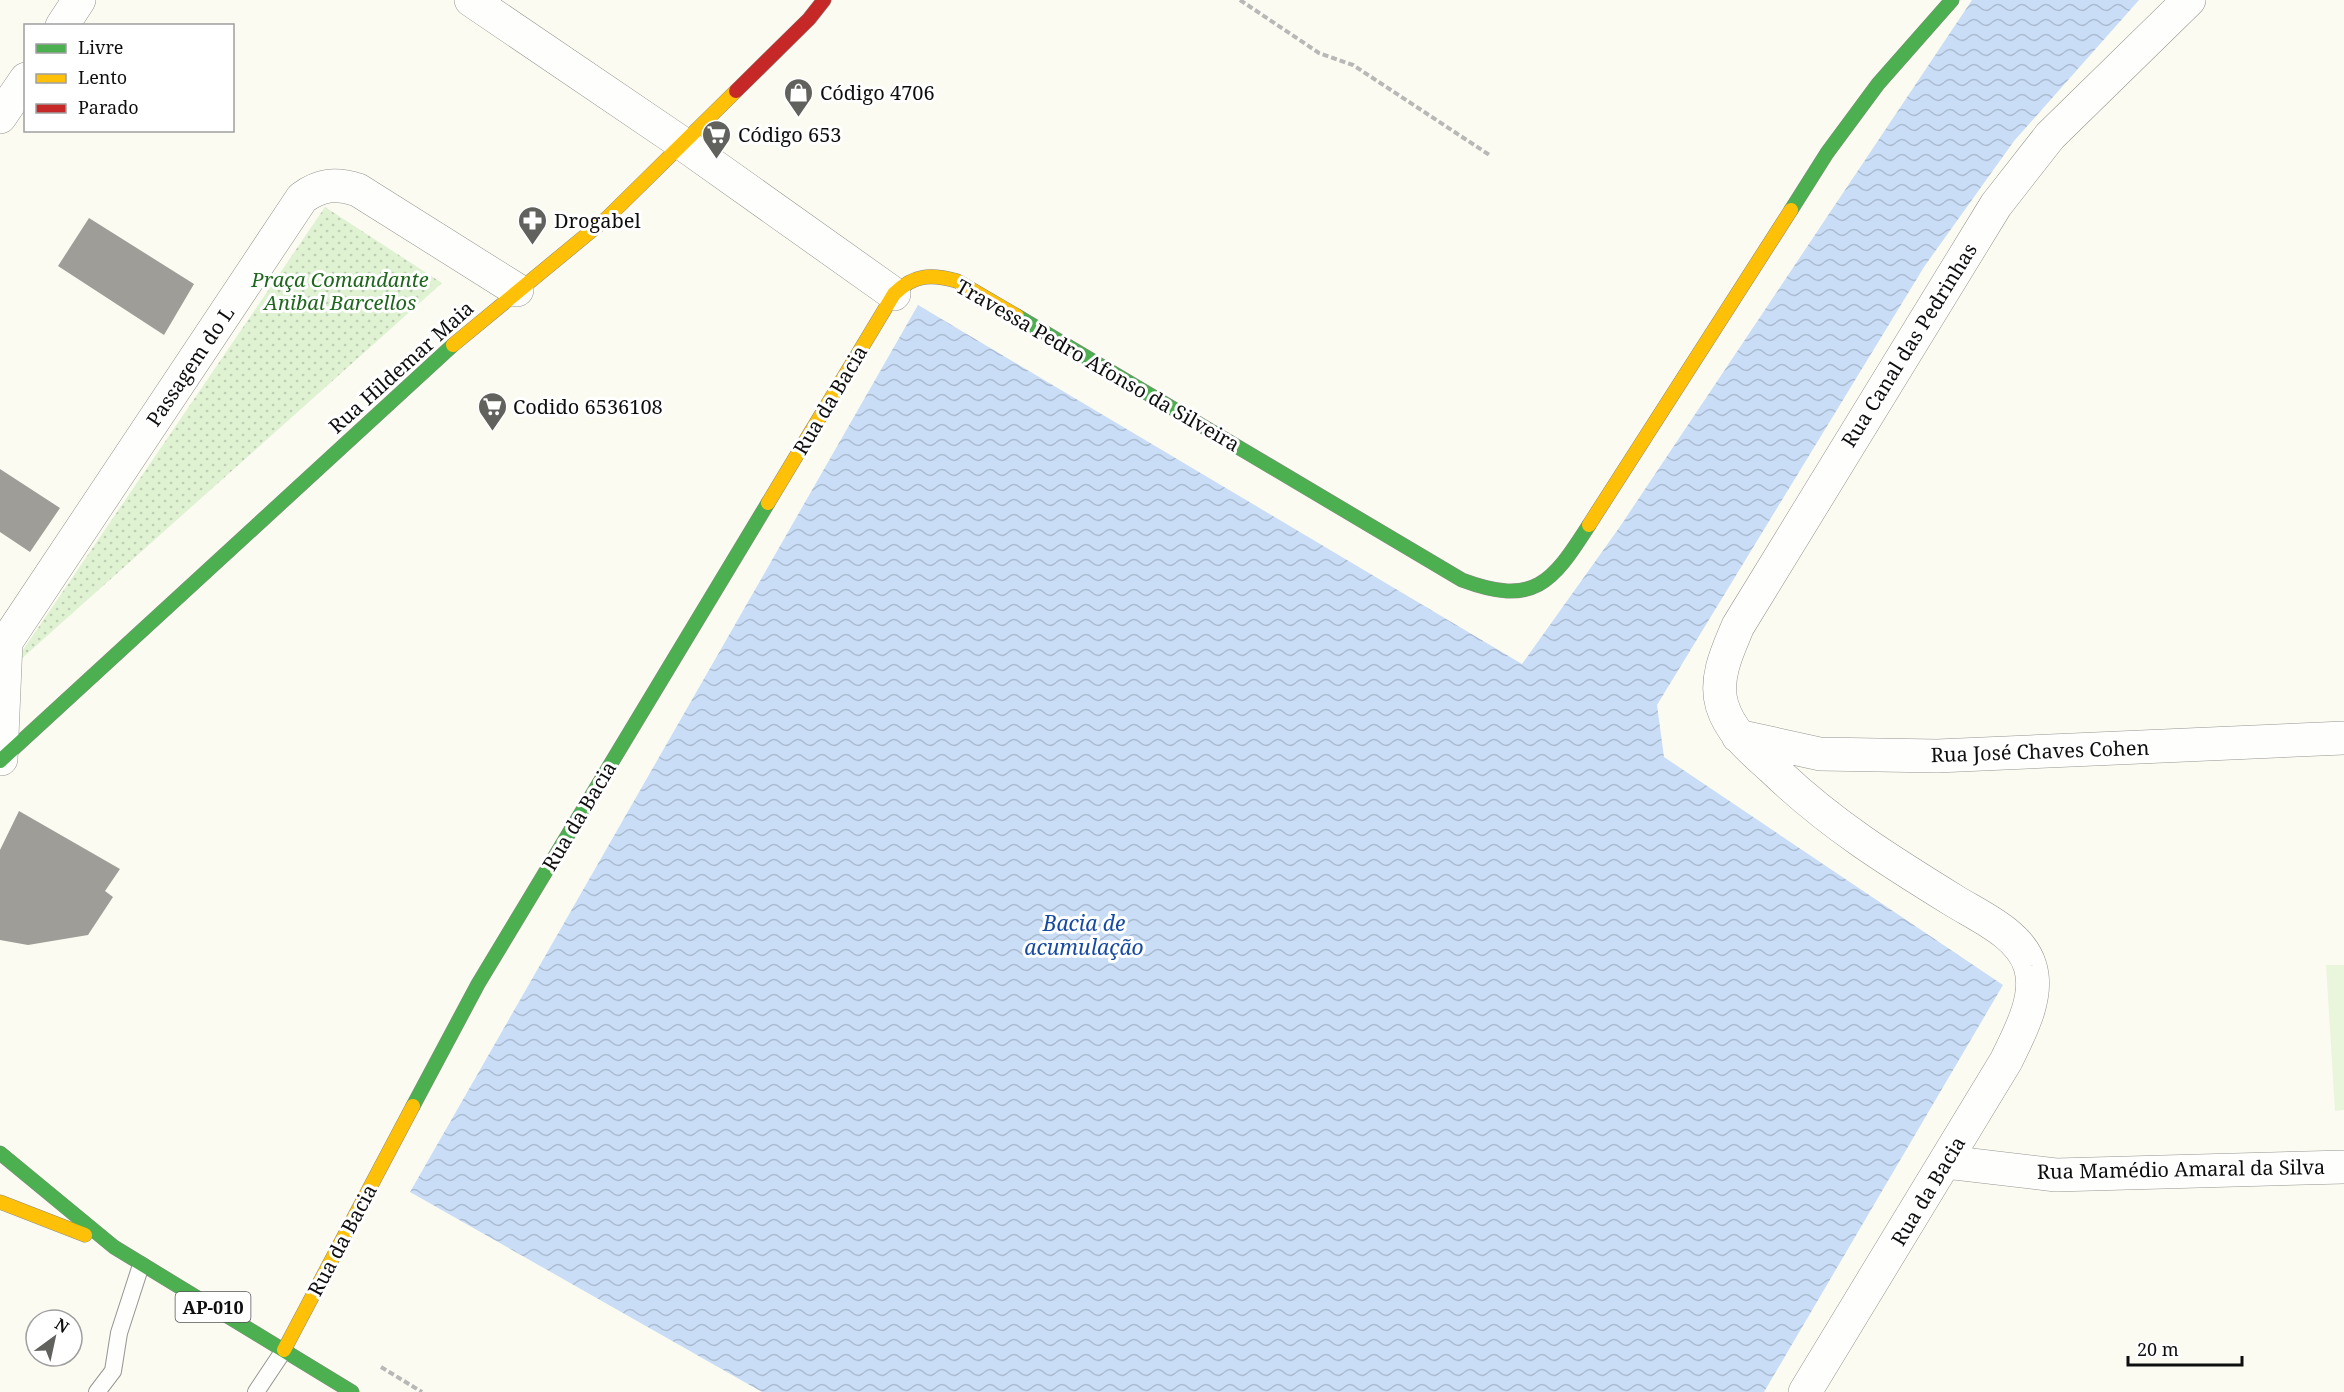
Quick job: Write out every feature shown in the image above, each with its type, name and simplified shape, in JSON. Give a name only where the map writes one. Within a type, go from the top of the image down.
[{"type":"street","points":[[63,24],[79,0]]},
{"type":"street","points":[[471,0],[682,144],[894,294]]},
{"type":"street","name":"Rua Hildemar Maia","points":[[0,760],[435,360],[607,218],[809,19],[824,0]]},
{"type":"street","name":"Travessa Pedro Afonso da Silveira","points":[[894,294],[908,279],[934,274],[957,280],[1462,580],[1492,592],[1520,592],[1550,578],[1563,566],[1827,153],[1878,84],[1952,0]]},
{"type":"street","name":"Rua Canal das Pedrinhas","points":[[2033,982],[2030,964],[2020,948],[1998,928],[1862,844],[1810,805],[1738,736],[1722,705],[1720,680],[1726,652],[1738,626],[1944,286],[1996,205],[2050,136],[2189,0]]},
{"type":"street","points":[[0,117],[24,82]]},
{"type":"street","name":"Passagem do L","points":[[0,760],[6,642],[302,198],[315,188],[328,185],[358,190],[517,290]]},
{"type":"street","name":"Rua da Bacia","points":[[284,1350],[478,984],[894,294]]},
{"type":"street","name":"Rua José Chaves Cohen","points":[[1738,736],[1820,754],[1877,756],[1937,756],[2344,738]]},
{"type":"street","name":"Rua da Bacia","points":[[1805,1392],[2006,1061],[2024,1021],[2033,982]]},
{"type":"street","name":"AP-010","points":[[0,1154],[114,1247],[352,1392]]},
{"type":"street","name":"Rua Mamédio Amaral da Silva","points":[[1946,1162],[2056,1175],[2344,1167]]},
{"type":"street","name":"AP-010","points":[[0,1202],[114,1247]]},
{"type":"lane","points":[[97,1392],[112,1371],[119,1333],[141,1264]]},
{"type":"lane","points":[[256,1392],[284,1350]]},
{"type":"path","points":[[1240,0],[1319,53],[1353,65],[1491,156]]},
{"type":"green space","name":"Praça Comandante Anibal Barcellos","points":[[325,207],[442,283],[10,669]]},
{"type":"green space","points":[[2326,965],[2344,965],[2344,1110],[2335,1111]]},
{"type":"water","name":"Bacia de acumulação","points":[[1972,0],[2139,0],[2014,141],[1924,267],[1657,705],[1664,757],[2003,985],[1764,1392],[762,1392],[410,1192],[918,305],[1522,664],[1619,528]]},
{"type":"building","points":[[89,218],[194,284],[164,335],[58,266]]},
{"type":"building","points":[[0,469],[60,508],[30,552],[0,532]]},
{"type":"building","points":[[19,811],[120,869],[105,891],[113,897],[88,935],[28,945],[0,940],[0,850]]},
{"type":"traffic: fast","points":[[1791,210],[1827,153],[1878,84],[1952,0]]},
{"type":"traffic: fast","points":[[1017,316],[1462,580],[1487,588],[1507,591],[1524,590],[1539,584],[1552,575],[1564,562],[1589,525]]},
{"type":"traffic: fast","points":[[0,761],[453,345]]},
{"type":"traffic: fast","points":[[413,1106],[478,984],[768,503]]},
{"type":"traffic: fast","points":[[0,1153],[114,1247],[352,1392]]},
{"type":"traffic: slow","points":[[453,345],[607,218],[736,91]]},
{"type":"traffic: slow","points":[[1589,525],[1791,210]]},
{"type":"traffic: slow","points":[[768,503],[894,294],[901,287],[923,277],[939,277],[957,281],[1017,316]]},
{"type":"traffic: slow","points":[[284,1350],[413,1106]]},
{"type":"traffic: slow","points":[[0,1202],[85,1235]]},
{"type":"traffic: jam","points":[[736,91],[809,19],[824,0]]},
{"type":"place","name":"Código 4706","points":[[799,118]]},
{"type":"place","name":"Código 653","points":[[717,160]]},
{"type":"place","name":"Drogabel","points":[[533,246]]},
{"type":"place","name":"Codido 6536108","points":[[492,432]]}]
